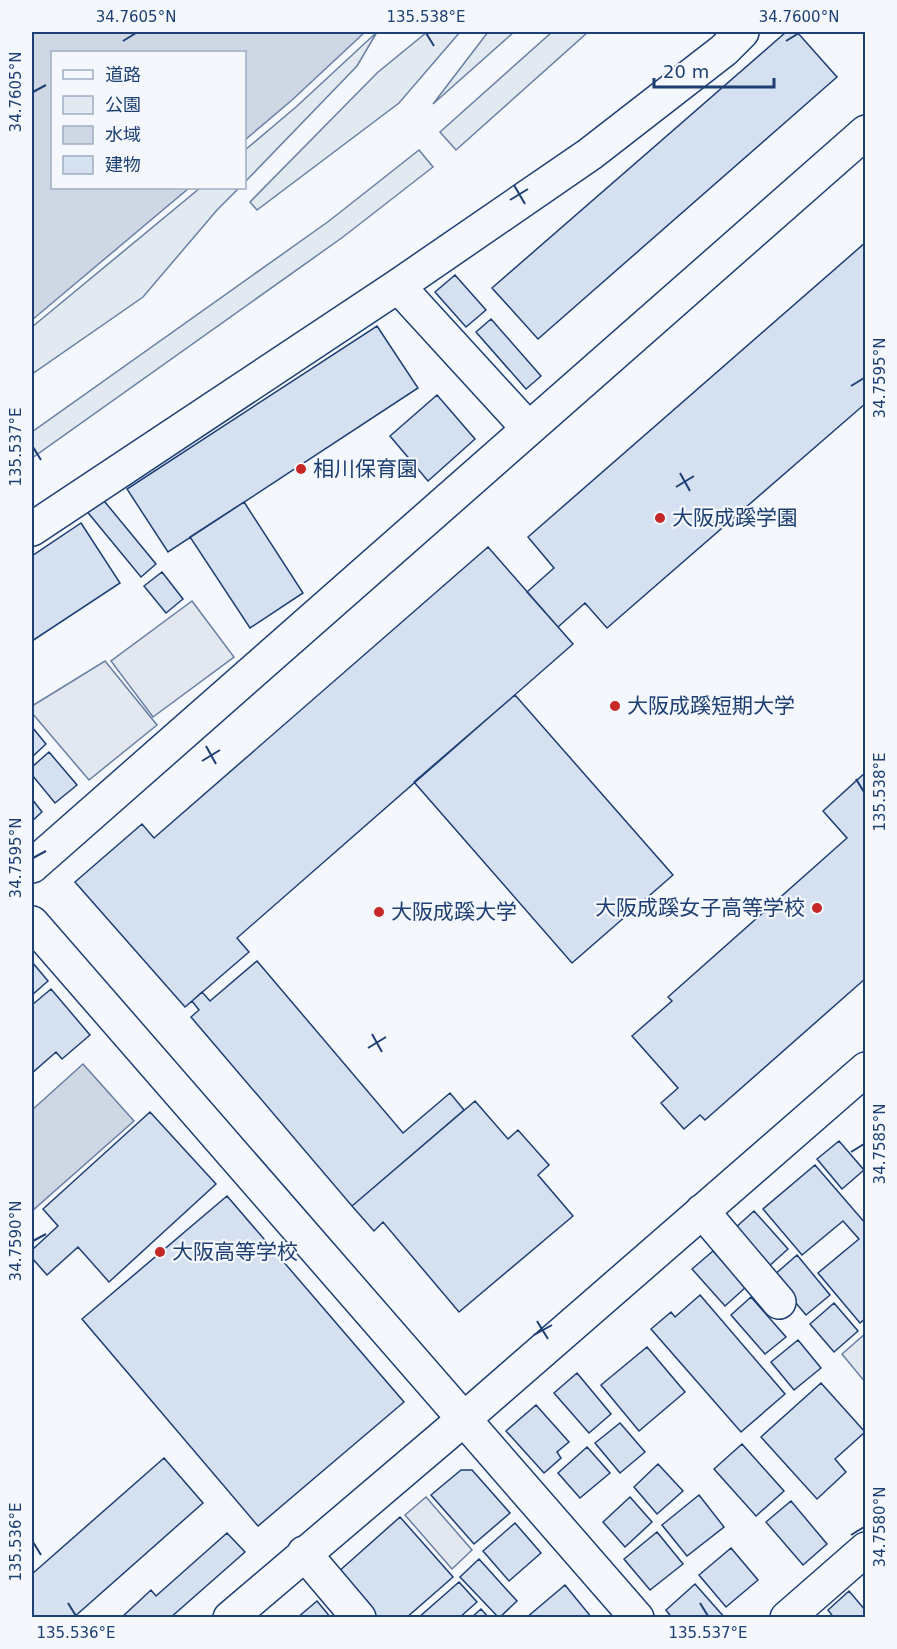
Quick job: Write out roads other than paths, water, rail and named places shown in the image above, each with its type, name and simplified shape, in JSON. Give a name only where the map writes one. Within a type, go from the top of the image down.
[{"type":"street","points":[[32,530],[398,286],[590,154],[724,50],[742,32]]},
{"type":"street","points":[[32,866],[866,132]]},
{"type":"street","points":[[398,286],[528,428]]},
{"type":"street","points":[[32,923],[637,1617]]},
{"type":"street","points":[[230,1617],[464,1419],[866,1069]]},
{"type":"street","points":[[702,1211],[779,1302]]},
{"type":"street","points":[[787,1617],[866,1549]]},
{"type":"street","points":[[304,1553],[359,1617]]},
{"type":"water","points":[[32,32],[365,32],[246,139],[246,51],[51,51],[51,189],[188,189],[32,320]]},
{"type":"water","points":[[83,1064],[134,1121],[32,1211],[32,1110]]},
{"type":"place","name":"相川保育園","points":[[301,469]]},
{"type":"place","name":"大阪成蹊学園","points":[[660,518]]},
{"type":"place","name":"大阪成蹊短期大学","points":[[615,706]]},
{"type":"place","name":"大阪成蹊女子高等学校","points":[[817,908]]},
{"type":"place","name":"大阪成蹊大学","points":[[379,912]]},
{"type":"place","name":"大阪高等学校","points":[[160,1252]]}]
